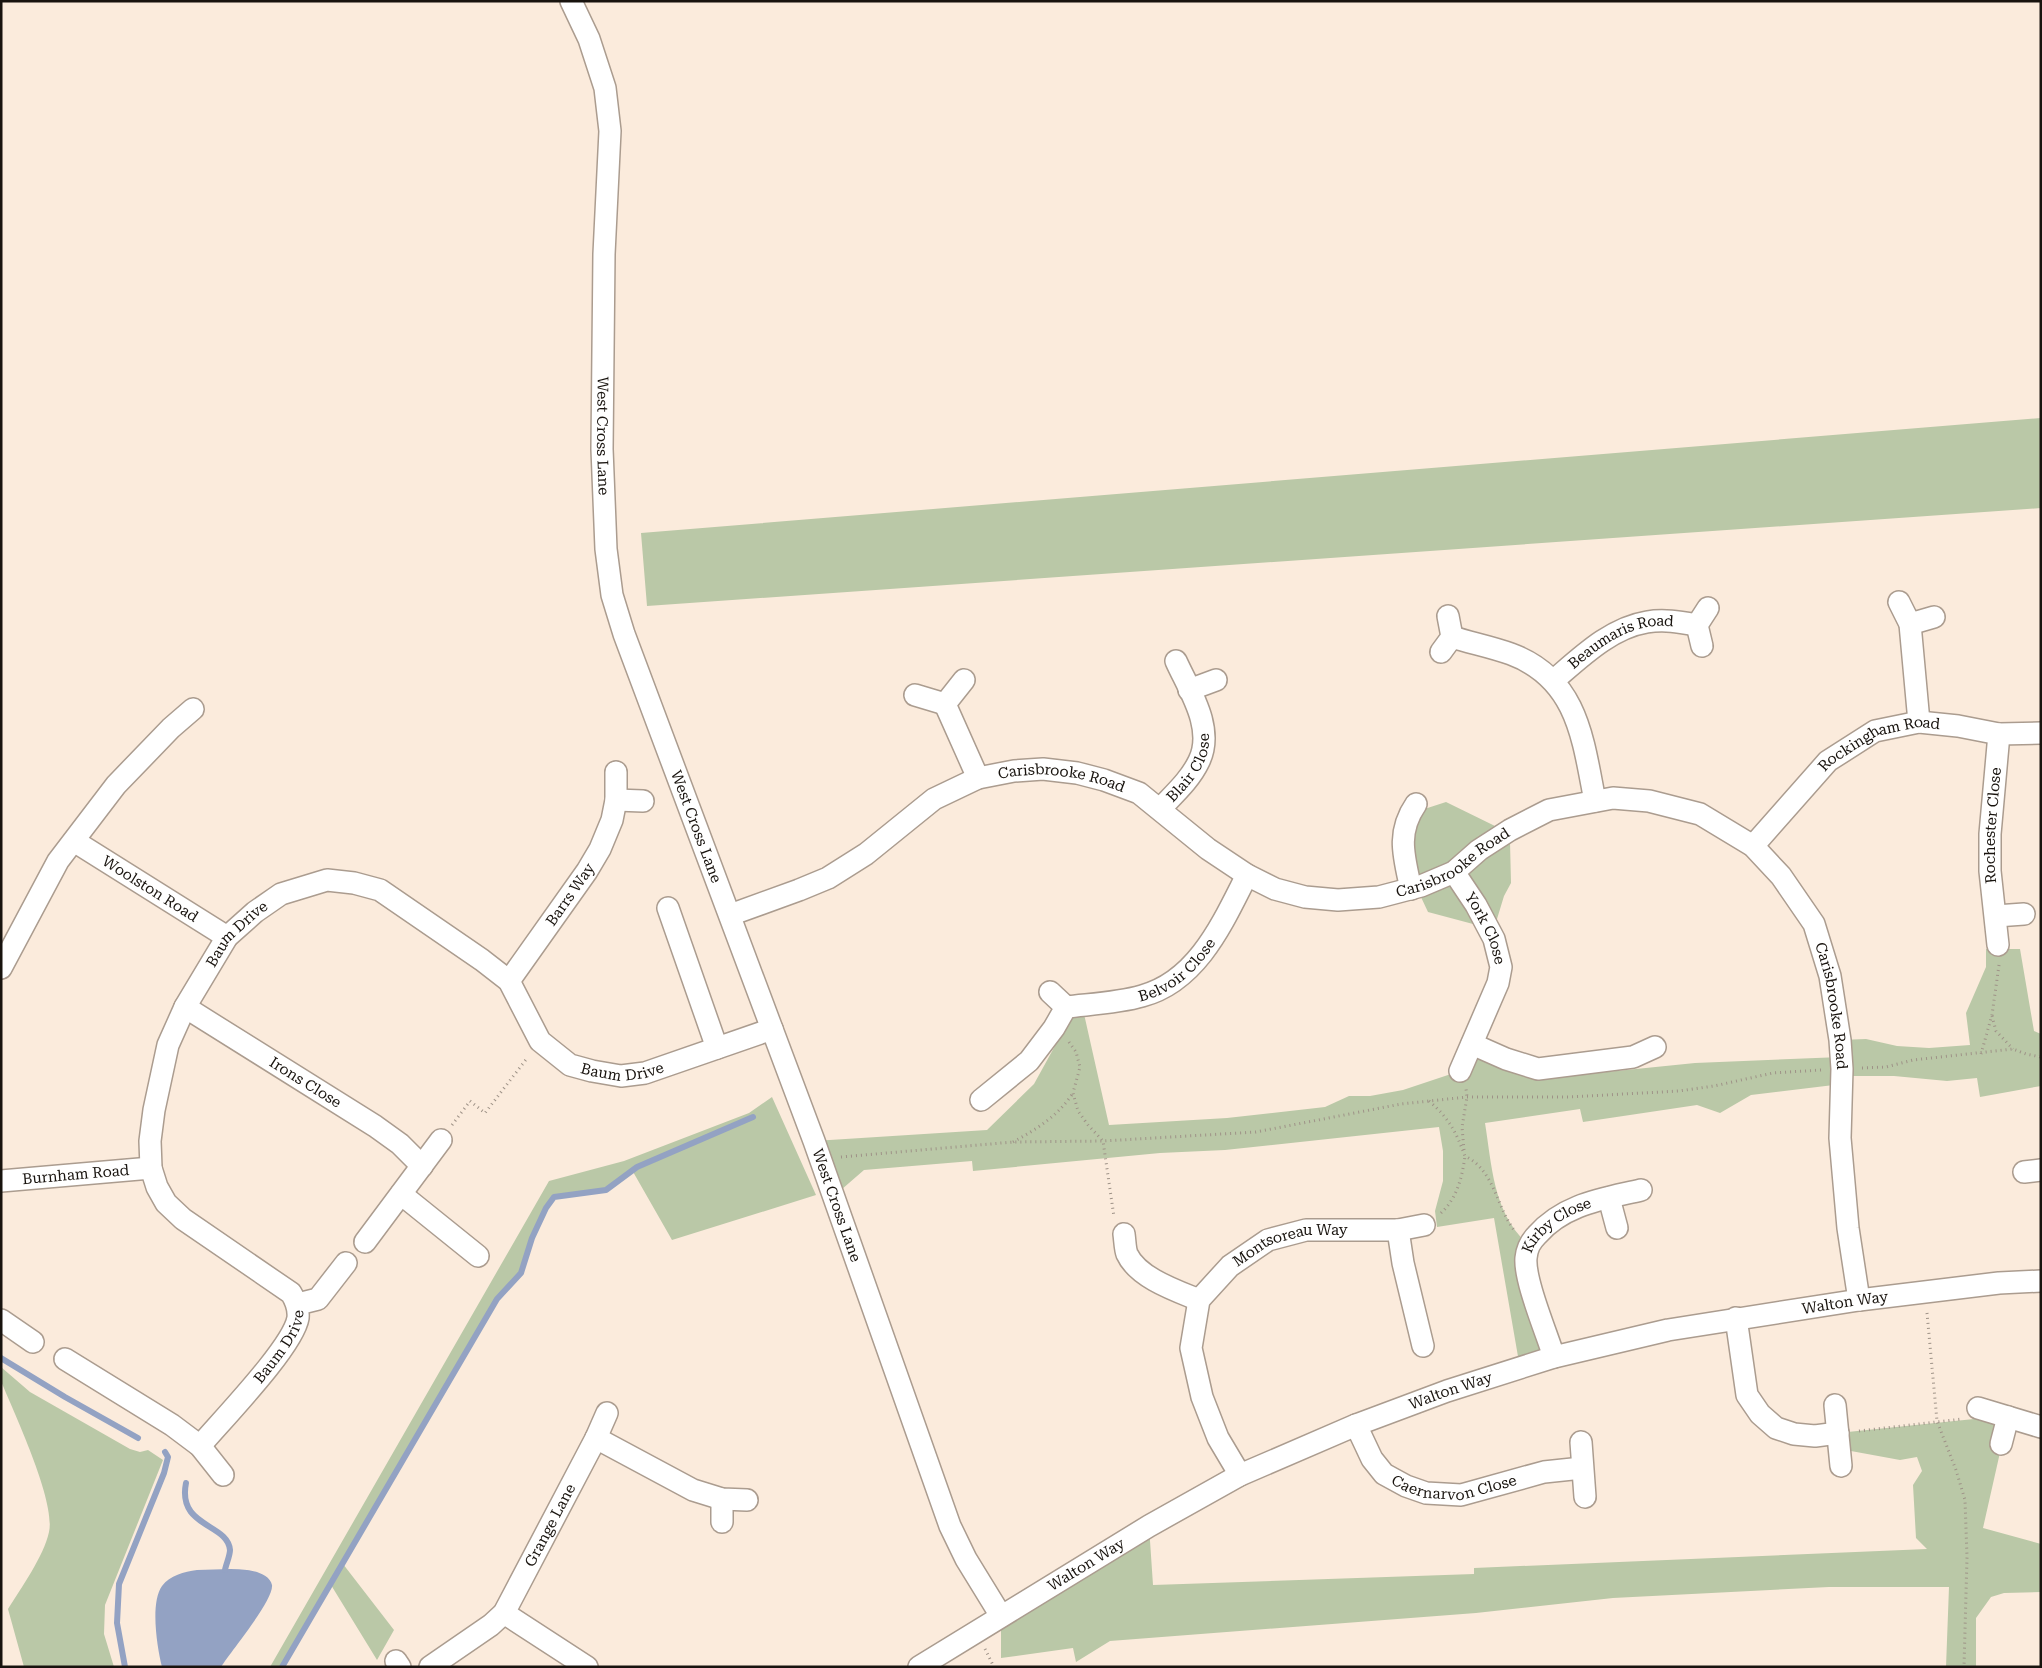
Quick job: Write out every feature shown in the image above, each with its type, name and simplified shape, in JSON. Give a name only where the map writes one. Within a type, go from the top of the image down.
[{"type":"street","name":"West Cross Lane","points":[[571,1],[589,39],[604,88],[610,132],[604,254],[602,449],[606,549],[612,595],[624,634],[818,1152],[950,1526],[966,1559],[1001,1616]]},
{"type":"street","points":[[1899,602],[1910,624],[1919,722]]},
{"type":"street","name":"Beaumaris Road","points":[[1448,616],[1446,645],[1512,655],[1536,667],[1563,692],[1580,728],[1595,801]]},
{"type":"street","name":"Beaumaris Road","points":[[1553,681],[1590,649],[1615,633],[1648,621],[1702,616],[1702,646]]},
{"type":"street","points":[[1910,624],[1934,617]]},
{"type":"street","name":"Blair Close","points":[[1160,809],[1188,780],[1200,759],[1204,738],[1202,719],[1176,661]]},
{"type":"street","points":[[945,704],[964,680]]},
{"type":"street","points":[[1189,690],[1216,680]]},
{"type":"street","points":[[915,695],[945,704],[978,778]]},
{"type":"street","points":[[1,968],[58,861],[116,785],[171,728],[193,709]]},
{"type":"street","name":"Rockingham Road","points":[[1753,846],[1828,761],[1875,731],[1919,722],[1958,726],[1999,734],[2041,733]]},
{"type":"street","name":"Rochester Close","points":[[1998,945],[1990,870],[1990,834],[1999,734]]},
{"type":"street","name":"Carisbrooke Road","points":[[730,915],[828,878],[866,854],[934,799],[978,778],[1014,771],[1043,769],[1077,773],[1104,780],[1139,793],[1208,849],[1247,875],[1275,889],[1305,897],[1338,900],[1379,897],[1412,889],[1454,872],[1478,850],[1510,830],[1549,810],[1613,798],[1649,801],[1700,814],[1753,846],[1782,876],[1814,924],[1830,976],[1840,1040],[1842,1068],[1840,1138],[1848,1228],[1859,1300]]},
{"type":"street","name":"Barrs Way","points":[[509,981],[587,871],[600,849],[612,820],[616,800],[616,772]]},
{"type":"street","points":[[616,800],[642,802]]},
{"type":"street","points":[[1412,889],[1403,853],[1403,834],[1409,814],[1416,804]]},
{"type":"street","name":"Woolston Road","points":[[74,841],[227,937]]},
{"type":"street","name":"York Close","points":[[1454,872],[1476,905],[1491,934],[1501,967],[1498,983],[1460,1071]]},
{"type":"street","name":"Belvoir Close","points":[[1066,1007],[1143,996],[1174,981],[1198,959],[1221,926],[1247,875]]},
{"type":"street","name":"Baum Drive","points":[[200,1446],[268,1368],[293,1332],[298,1318],[298,1304],[291,1293],[183,1219],[166,1203],[157,1187],[151,1168],[150,1141],[154,1110],[168,1045],[185,1007],[227,937],[255,912],[281,894],[327,880],[354,883],[380,890],[482,960],[509,981],[540,1041],[570,1065],[592,1072],[620,1076],[645,1073],[772,1030]]},
{"type":"street","points":[[668,908],[717,1048]]},
{"type":"street","points":[[1996,916],[2024,914]]},
{"type":"street","points":[[981,1100],[1029,1061],[1054,1028],[1066,1007],[1050,992]]},
{"type":"street","name":"Irons Close","points":[[185,1007],[375,1126],[400,1144],[422,1166]]},
{"type":"street","points":[[1472,1044],[1506,1059],[1538,1069],[1633,1057],[1655,1047]]},
{"type":"street","points":[[365,1242],[441,1140]]},
{"type":"street","name":"Burnham Road","points":[[1,1181],[151,1168]]},
{"type":"street","name":"Kirby Close","points":[[1554,1357],[1528,1277],[1526,1259],[1528,1244],[1544,1227],[1562,1213],[1581,1205],[1641,1190]]},
{"type":"street","points":[[401,1194],[478,1256]]},
{"type":"street","name":"Kirby Close","points":[[1609,1198],[1617,1228]]},
{"type":"street","name":"Montsoreau Way","points":[[1200,1300],[1230,1266],[1268,1240],[1306,1230],[1398,1230],[1424,1225]]},
{"type":"street","points":[[1398,1230],[1403,1263],[1423,1346]]},
{"type":"street","points":[[1124,1234],[1126,1253],[1134,1266],[1162,1285],[1200,1300],[1192,1348],[1202,1397],[1218,1438],[1240,1475]]},
{"type":"street","points":[[298,1304],[318,1299],[346,1263]]},
{"type":"street","name":"Walton Way","points":[[919,1667],[1149,1526],[1240,1475],[1356,1425],[1447,1391],[1554,1357],[1668,1330],[1859,1300],[1999,1283],[2041,1280]]},
{"type":"street","points":[[1736,1318],[1748,1394],[1760,1414],[1776,1428],[1794,1434],[1815,1436],[1838,1433]]},
{"type":"street","points":[[1,1320],[33,1342]]},
{"type":"street","points":[[65,1359],[172,1425],[200,1446],[223,1475]]},
{"type":"street","points":[[1835,1405],[1841,1466]]},
{"type":"street","points":[[1978,1408],[2041,1427]]},
{"type":"street","name":"Grange Lane","points":[[430,1667],[504,1613],[596,1438],[607,1413]]},
{"type":"street","points":[[2001,1444],[2008,1417]]},
{"type":"street","name":"Caernarvon Close","points":[[1356,1425],[1372,1460],[1384,1474],[1426,1494],[1461,1494],[1544,1472],[1582,1468]]},
{"type":"street","points":[[596,1438],[693,1490],[722,1499],[747,1500]]},
{"type":"street","points":[[1581,1442],[1585,1498]]},
{"type":"street","points":[[722,1499],[722,1522]]},
{"type":"street","points":[[504,1613],[587,1667]]},
{"type":"path","points":[[1981,1054],[1992,1015],[2000,970],[1998,945]]},
{"type":"path","points":[[1992,1015],[1996,1031],[2013,1049],[2041,1057]]},
{"type":"path","points":[[1013,1142],[1038,1128],[1063,1109],[1073,1093],[1080,1067],[1076,1052],[1054,1028]]},
{"type":"path","points":[[441,1140],[470,1101],[485,1113],[540,1041]]},
{"type":"path","points":[[818,1152],[840,1158],[1013,1142],[1103,1141],[1256,1132],[1402,1104],[1467,1096],[1569,1097],[1680,1091],[1714,1086],[1773,1073],[1842,1068],[1886,1068],[1913,1060],[2013,1049]]},
{"type":"path","points":[[1073,1093],[1078,1111],[1103,1141],[1117,1235],[1124,1234]]},
{"type":"path","points":[[1424,1225],[1448,1207],[1462,1178],[1465,1156],[1462,1127],[1467,1096]]},
{"type":"path","points":[[1429,1101],[1448,1119],[1456,1132],[1465,1156],[1476,1162],[1485,1173],[1496,1192],[1509,1223],[1528,1244]]},
{"type":"path","points":[[1925,1292],[1937,1421],[1956,1470],[1965,1500],[1967,1558],[1964,1667]]},
{"type":"path","points":[[1838,1433],[1974,1418],[1978,1408]]},
{"type":"green space","points":[[2041,418],[2041,508],[647,606],[641,533]]},
{"type":"green space","points":[[1446,802],[1495,826],[1510,842],[1511,883],[1504,896],[1497,919],[1488,928],[1428,912],[1405,863],[1409,814]]},
{"type":"green space","points":[[1986,949],[2020,949],[2034,1031],[2041,1034],[2041,1056],[2038,1056],[2041,1057],[2041,1086],[1980,1097],[1977,1078],[1947,1081],[1894,1076],[1842,1076],[1842,1084],[1751,1095],[1720,1113],[1697,1105],[1583,1122],[1580,1109],[1485,1123],[1496,1188],[1501,1203],[1516,1232],[1528,1244],[1554,1357],[1520,1368],[1494,1218],[1437,1227],[1435,1211],[1443,1181],[1443,1151],[1439,1127],[1225,1150],[1160,1153],[973,1171],[972,1161],[864,1170],[834,1196],[814,1141],[987,1130],[1034,1084],[1061,1035],[1054,1028],[1082,1005],[1109,1125],[1227,1118],[1325,1107],[1349,1096],[1370,1096],[1403,1090],[1460,1071],[1472,1044],[1524,1065],[1567,1076],[1695,1063],[1841,1057],[1840,1040],[1866,1039],[1897,1046],[1929,1048],[1970,1045],[1966,1013],[1986,967]]},
{"type":"green space","points":[[772,1097],[816,1195],[672,1240],[632,1170],[606,1190],[554,1197],[546,1208],[532,1238],[521,1273],[497,1299],[343,1564],[394,1630],[377,1660],[331,1585],[282,1667],[270,1667],[549,1181],[624,1161],[749,1113]]},
{"type":"green space","points":[[1,1367],[30,1392],[130,1449],[140,1452],[148,1450],[163,1460],[105,1605],[104,1634],[114,1667],[24,1667],[8,1609],[32,1572],[42,1551],[49,1532],[49,1518],[40,1479],[1,1381]]},
{"type":"green space","points":[[1978,1408],[2008,1417],[1983,1528],[2041,1544],[2041,1592],[2004,1593],[1991,1597],[1976,1618],[1976,1667],[1946,1667],[1949,1587],[1829,1587],[1613,1598],[1476,1613],[1110,1641],[1076,1662],[1073,1648],[1001,1658],[1001,1616],[1149,1526],[1153,1585],[1474,1574],[1474,1568],[1927,1549],[1916,1538],[1913,1485],[1922,1471],[1917,1457],[1900,1460],[1840,1449],[1838,1433],[1974,1419]]},
{"type":"water","points":[[235,1569],[254,1571],[269,1579],[272,1585],[271,1592],[259,1613],[221,1667],[162,1667],[155,1614],[158,1594],[162,1586],[169,1579],[182,1573],[197,1570]]},
{"type":"waterway","points":[[282,1667],[497,1299],[521,1273],[532,1238],[546,1208],[554,1197],[606,1190],[637,1167],[753,1117]]},
{"type":"waterway","points":[[1,1358],[138,1438]]},
{"type":"waterway","points":[[125,1667],[117,1623],[119,1584],[164,1473],[168,1457],[165,1452]]},
{"type":"waterway","points":[[186,1483],[185,1498],[189,1509],[195,1517],[221,1534],[227,1541],[230,1552],[225,1570]]}]
